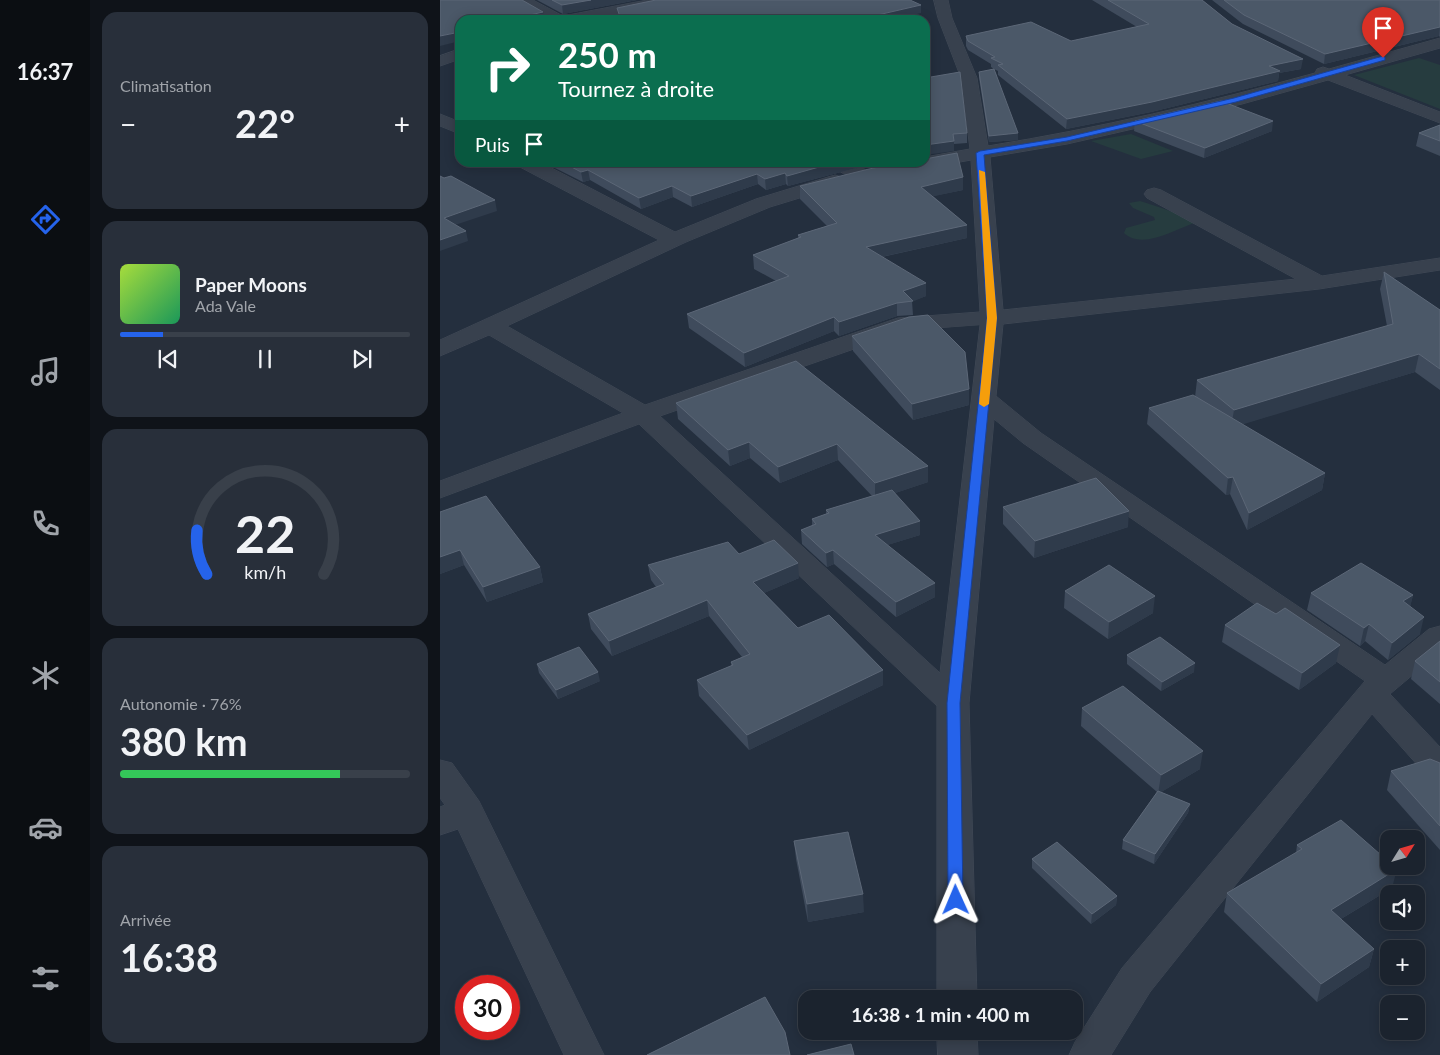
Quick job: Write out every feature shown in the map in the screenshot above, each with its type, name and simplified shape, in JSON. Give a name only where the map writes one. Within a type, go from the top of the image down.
[{"type":"street","points":[[522,0],[550,15]]},
{"type":"street","points":[[592,15],[670,0]]},
{"type":"street","points":[[939,13],[969,78],[980,153],[992,318],[953,703],[957,990]]},
{"type":"street","points":[[930,162],[1095,132],[1236,100],[1326,73],[1440,43]]},
{"type":"street","points":[[440,61],[455,56]]},
{"type":"street","points":[[1308,64],[1326,73],[1440,118]]},
{"type":"street","points":[[440,119],[455,126]]},
{"type":"street","points":[[535,167],[675,240]]},
{"type":"street","points":[[440,349],[675,240],[763,202],[869,172],[854,167]]},
{"type":"street","points":[[1154,194],[1319,283]]},
{"type":"street","points":[[440,490],[643,414],[906,323],[992,318],[1319,283],[1440,264]]},
{"type":"street","points":[[491,326],[643,414],[953,703]]},
{"type":"street","points":[[984,398],[1032,438],[1378,687],[1440,768]]},
{"type":"street","points":[[1089,1055],[1136,980],[1378,687],[1440,636]]},
{"type":"street","points":[[440,772],[453,816],[584,1055]]},
{"type":"street","points":[[958,1040],[958,1055]]},
{"type":"green space","points":[[1419,58],[1440,65],[1440,109],[1354,75]]},
{"type":"green space","points":[[1131,134],[1173,151],[1141,159],[1091,141]]},
{"type":"green space","points":[[1140,201],[1174,213],[1194,223],[1158,237],[1140,240],[1131,238],[1124,233],[1126,228],[1155,220],[1154,217],[1133,208],[1129,203]]},
{"type":"building","points":[[440,0],[522,0],[543,12],[530,15],[455,15],[455,33],[440,36]]},
{"type":"building","points":[[552,0],[591,0],[562,5]]},
{"type":"building","points":[[656,0],[910,0],[921,5],[878,15],[619,15],[617,8]]},
{"type":"building","points":[[1108,0],[1202,0],[1232,24],[1303,59],[1269,66],[1280,71],[1152,102],[1067,119],[998,65],[1003,64],[991,58],[995,57],[968,41],[966,36],[1031,22],[1071,41],[1149,24]]},
{"type":"building","points":[[1224,0],[1440,0],[1440,27],[1325,54],[1244,15]]},
{"type":"building","points":[[994,69],[1018,133],[989,136],[979,72]]},
{"type":"building","points":[[960,72],[967,133],[953,134],[954,141],[930,144],[930,77]]},
{"type":"building","points":[[1221,101],[1273,121],[1205,148],[1135,121]]},
{"type":"building","points":[[1440,125],[1440,141],[1419,133]]},
{"type":"building","points":[[957,153],[963,177],[921,187],[967,225],[866,247],[926,283],[903,291],[913,301],[897,303],[839,322],[834,317],[744,353],[687,314],[789,276],[753,255],[801,237],[798,235],[837,223],[800,186],[879,167],[930,167],[930,158]]},
{"type":"building","points":[[572,167],[819,167],[787,176],[785,173],[765,179],[757,174],[691,196],[672,186],[639,198],[588,170],[581,172]]},
{"type":"building","points":[[440,176],[444,178],[451,176],[495,200],[444,218],[466,231],[440,240]]},
{"type":"building","points":[[1384,272],[1440,310],[1440,369],[1419,354],[1234,410],[1197,380],[1393,324]]},
{"type":"building","points":[[928,315],[965,352],[969,389],[912,404],[852,336],[909,317]]},
{"type":"building","points":[[796,361],[928,466],[875,483],[837,444],[778,467],[749,442],[728,450],[676,403]]},
{"type":"building","points":[[1193,395],[1325,473],[1249,513],[1233,477],[1228,478],[1149,408]]},
{"type":"building","points":[[1096,478],[1129,511],[1035,541],[1003,507]]},
{"type":"building","points":[[892,490],[920,521],[875,535],[935,583],[896,602],[833,550],[826,553],[801,530],[816,524],[812,519],[829,513],[826,510]]},
{"type":"building","points":[[486,496],[540,567],[483,587],[460,550],[440,557],[440,512]]},
{"type":"building","points":[[774,540],[798,563],[753,582],[798,628],[829,615],[883,670],[747,735],[697,680],[733,665],[731,662],[750,654],[707,600],[609,641],[588,614],[664,584],[648,565],[728,542],[739,554]]},
{"type":"building","points":[[1361,563],[1413,595],[1403,601],[1424,617],[1392,643],[1369,624],[1364,628],[1311,593]]},
{"type":"building","points":[[1109,565],[1155,596],[1109,622],[1065,591]]},
{"type":"building","points":[[1257,603],[1276,614],[1285,608],[1340,645],[1302,673],[1225,625]]},
{"type":"building","points":[[1160,637],[1195,663],[1162,682],[1127,655]]},
{"type":"building","points":[[1440,641],[1440,682],[1415,661]]},
{"type":"building","points":[[579,647],[598,672],[556,690],[537,664]]},
{"type":"building","points":[[1123,686],[1203,751],[1161,775],[1082,708]]},
{"type":"building","points":[[1430,759],[1440,763],[1440,826],[1391,771]]},
{"type":"building","points":[[1158,791],[1190,804],[1155,854],[1123,840]]},
{"type":"building","points":[[1341,820],[1380,854],[1380,875],[1387,875],[1331,910],[1374,949],[1321,984],[1227,893],[1302,849],[1297,845]]},
{"type":"building","points":[[848,832],[863,894],[807,904],[794,841]]},
{"type":"building","points":[[1057,842],[1117,896],[1092,914],[1032,859]]},
{"type":"building","points":[[765,997],[785,1032],[790,1055],[647,1055]]},
{"type":"building","points":[[851,1044],[854,1055],[807,1055]]},
{"type":"slow traffic","points":[[981,172],[992,318],[984,404]]},
{"type":"route","points":[[956,900],[953,703],[992,318],[980,153],[1067,139],[1236,100],[1383,58]]}]
